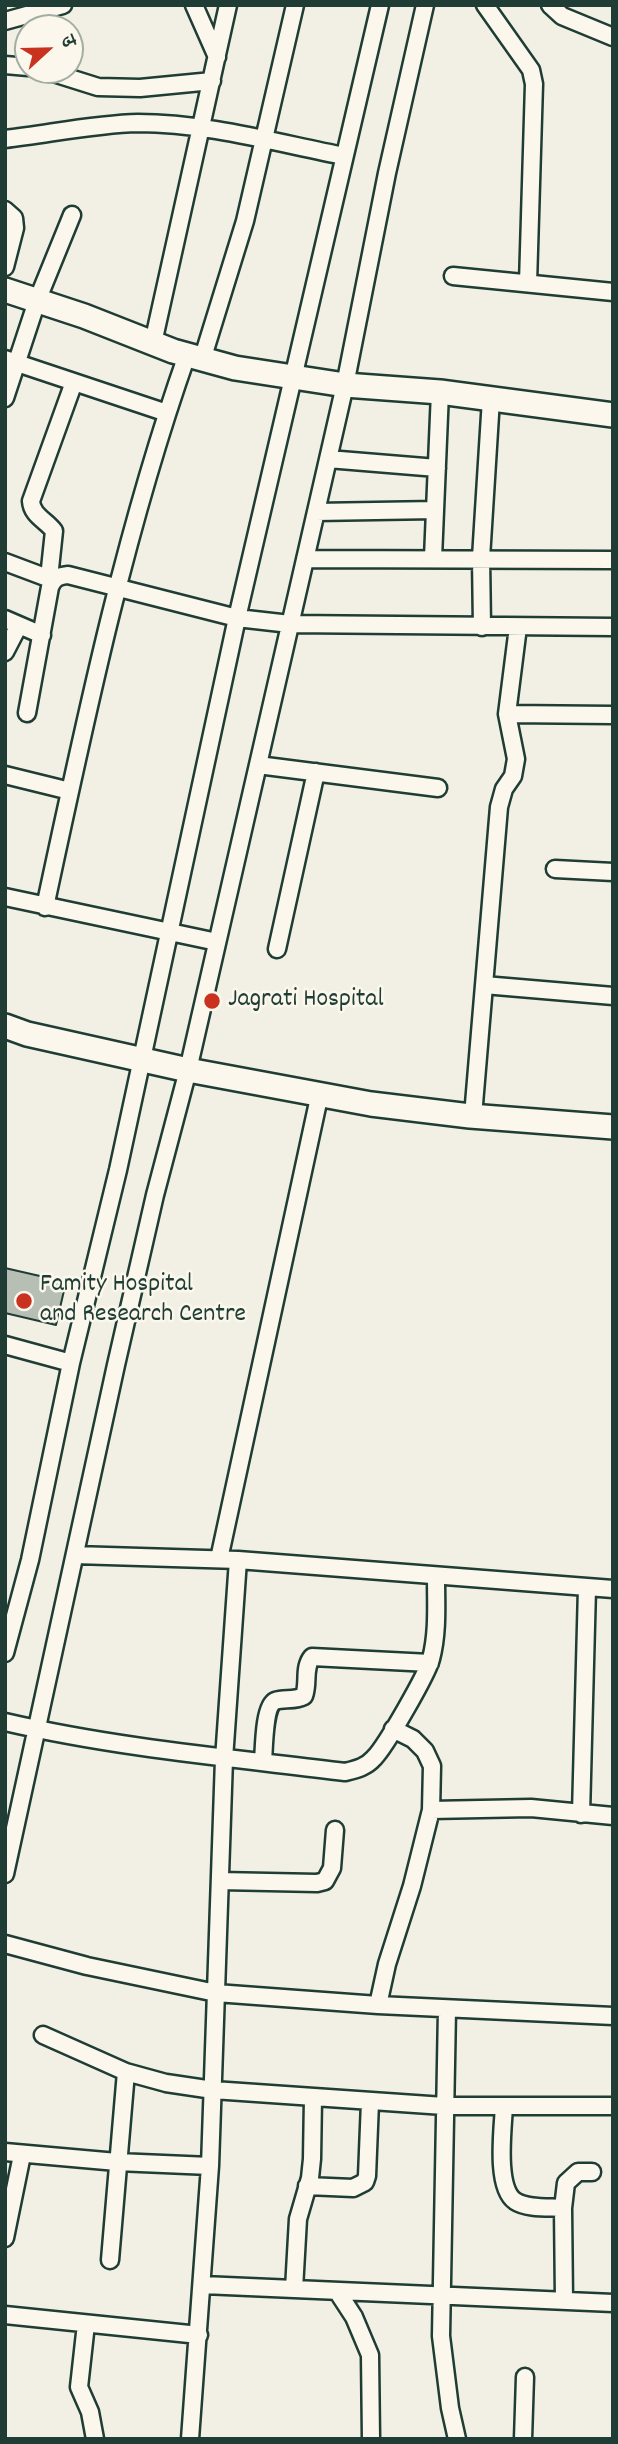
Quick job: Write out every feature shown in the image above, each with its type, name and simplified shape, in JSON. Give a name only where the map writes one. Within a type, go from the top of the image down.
[{"type":"street","points":[[5,21],[63,5]]},
{"type":"street","points":[[194,5],[217,57]]},
{"type":"street","points":[[153,343],[228,5]]},
{"type":"street","points":[[44,906],[118,589],[167,413],[195,358],[245,221],[295,5]]},
{"type":"street","points":[[5,1653],[30,1560],[71,1363],[170,934],[237,618],[380,5]]},
{"type":"street","points":[[5,1874],[155,1195],[188,1070],[345,385],[387,173],[425,5]]},
{"type":"street","points":[[485,5],[531,70],[534,84],[528,283]]},
{"type":"street","points":[[550,5],[562,16],[613,37]]},
{"type":"street","points":[[84,83],[98,87],[140,88],[212,81]]},
{"type":"street","points":[[5,139],[137,123],[202,129],[344,156]]},
{"type":"street","points":[[5,210],[14,218],[15,228],[5,267]]},
{"type":"street","points":[[5,398],[11,361],[72,215]]},
{"type":"street","points":[[453,276],[613,292]]},
{"type":"street","points":[[5,290],[195,358],[292,378],[613,415]]},
{"type":"street","points":[[11,361],[167,413]]},
{"type":"street","points":[[27,713],[51,579],[54,531],[36,515],[32,501],[74,382]]},
{"type":"street","points":[[433,558],[440,393]]},
{"type":"street","points":[[482,627],[481,558],[491,399]]},
{"type":"street","points":[[328,459],[437,468]]},
{"type":"street","points":[[316,512],[435,510]]},
{"type":"street","points":[[305,559],[613,560]]},
{"type":"street","points":[[5,562],[51,579],[68,575],[237,618],[290,624],[613,627]]},
{"type":"street","points":[[5,652],[12,622],[42,635]]},
{"type":"street","points":[[473,1116],[499,807],[504,789],[513,776],[516,759],[507,714],[507,698],[519,627]]},
{"type":"street","points":[[507,714],[613,715]]},
{"type":"street","points":[[258,765],[438,788]]},
{"type":"street","points":[[277,949],[316,772]]},
{"type":"street","points":[[6,778],[69,791]]},
{"type":"street","points":[[555,869],[613,872]]},
{"type":"street","points":[[5,897],[217,942]]},
{"type":"street","points":[[484,985],[613,996]]},
{"type":"street","points":[[5,1026],[27,1034],[188,1070],[371,1104],[473,1116],[613,1127]]},
{"type":"street","points":[[219,1559],[320,1093]]},
{"type":"street","points":[[5,1345],[71,1363]]},
{"type":"street","points":[[75,1555],[239,1560],[613,1589]]},
{"type":"street","points":[[190,2439],[210,2166],[224,1759],[239,1560]]},
{"type":"street","points":[[5,1722],[38,1730],[224,1759],[345,1772],[361,1769],[374,1758],[393,1729],[430,1663],[436,1634],[436,1577]]},
{"type":"street","points":[[581,1814],[587,1588]]},
{"type":"street","points":[[263,1762],[271,1704],[304,1696],[307,1662],[312,1657],[430,1663]]},
{"type":"street","points":[[378,2005],[431,1810],[432,1766],[425,1751],[413,1739],[393,1729]]},
{"type":"street","points":[[431,1810],[531,1808],[613,1816]]},
{"type":"street","points":[[220,1881],[325,1881],[332,1868],[335,1830]]},
{"type":"street","points":[[5,1944],[87,1966],[216,1993],[447,2009],[613,2016]]},
{"type":"street","points":[[447,2009],[440,2296],[441,2336],[450,2408],[457,2439]]},
{"type":"street","points":[[43,2035],[126,2072],[213,2090],[444,2106],[613,2106]]},
{"type":"street","points":[[110,2260],[126,2072]]},
{"type":"street","points":[[294,2289],[298,2218],[312,2159],[313,2098]]},
{"type":"street","points":[[307,2186],[353,2188],[365,2182],[370,2102]]},
{"type":"street","points":[[504,2106],[502,2175],[506,2189],[513,2199],[522,2204],[563,2208]]},
{"type":"street","points":[[5,2152],[117,2162],[210,2166]]},
{"type":"street","points":[[5,2238],[22,2155]]},
{"type":"street","points":[[564,2301],[563,2208],[566,2183],[578,2172],[592,2172]]},
{"type":"street","points":[[203,2285],[613,2303]]},
{"type":"street","points":[[337,2291],[354,2317],[370,2355],[371,2439]]},
{"type":"street","points":[[5,2315],[199,2335]]},
{"type":"street","points":[[86,2323],[79,2387],[90,2412],[95,2439]]},
{"type":"street","points":[[523,2439],[526,2376]]},
{"type":"building","points":[[5,1268],[66,1282],[56,1325],[5,1313]]},
{"type":"place","name":"Jagrati Hospital","points":[[212,1001]]},
{"type":"place","name":"Famity Hospital and Research Centre","points":[[24,1301]]}]
